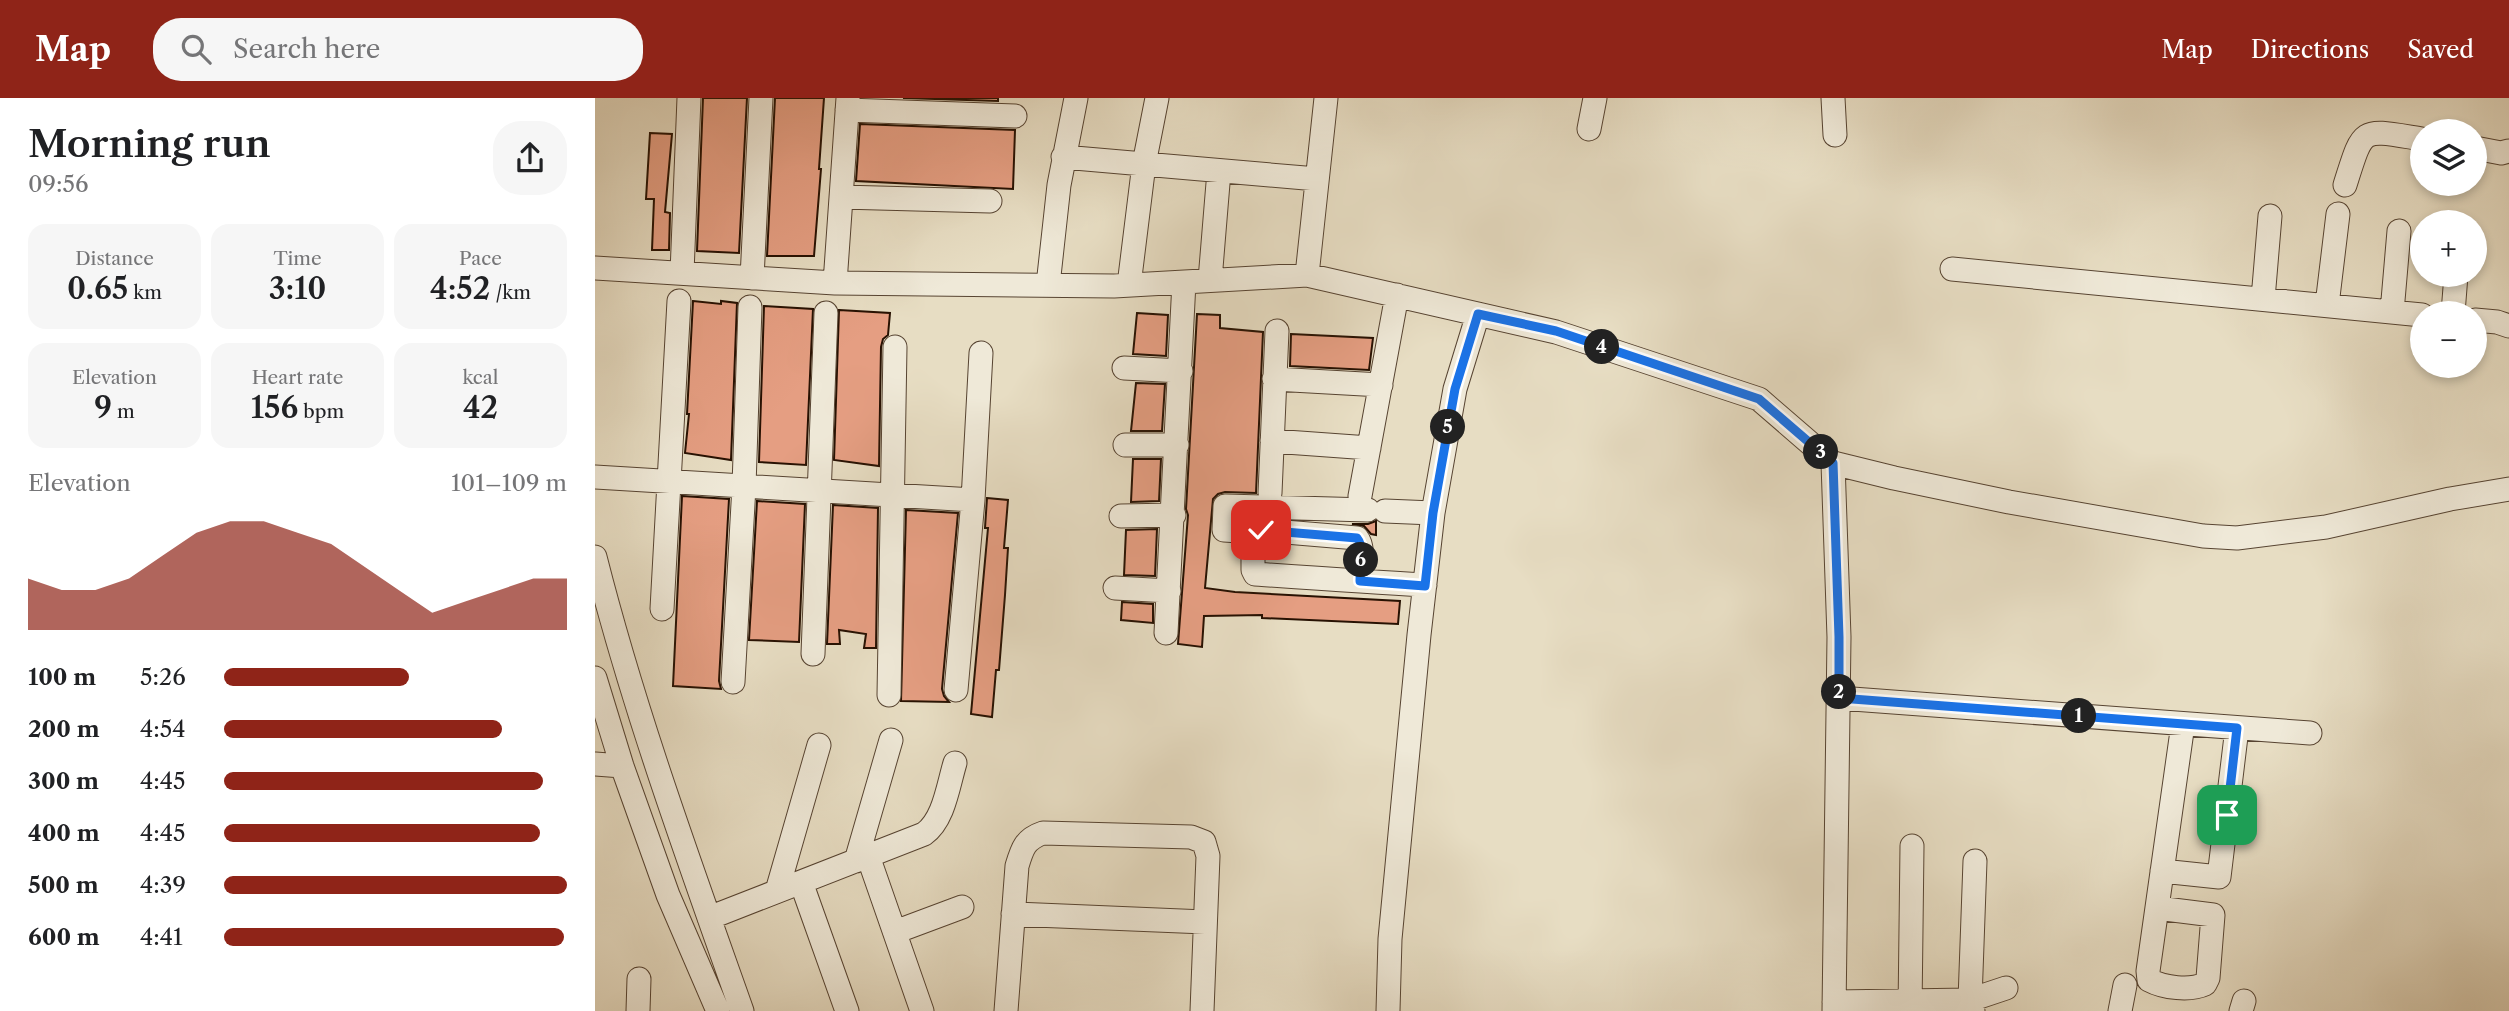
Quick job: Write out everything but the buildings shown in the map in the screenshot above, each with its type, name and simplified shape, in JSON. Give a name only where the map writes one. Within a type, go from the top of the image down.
[{"type":"street","points":[[682,273],[689,98]]},
{"type":"street","points":[[752,278],[761,98]]},
{"type":"street","points":[[1048,285],[1063,157],[1076,98]]},
{"type":"street","points":[[1129,285],[1144,164],[1157,98]]},
{"type":"street","points":[[1307,275],[1326,98]]},
{"type":"street","points":[[1590,129],[1595,98]]},
{"type":"street","points":[[1833,98],[1835,135]]},
{"type":"street","points":[[835,283],[848,104],[1015,116]]},
{"type":"street","points":[[2346,186],[2358,144],[2364,137],[2379,132],[2410,137]]},
{"type":"street","points":[[2487,150],[2501,153],[2509,151]]},
{"type":"street","points":[[1063,157],[1317,179]]},
{"type":"street","points":[[1210,281],[1219,171]]},
{"type":"street","points":[[841,197],[990,201]]},
{"type":"street","points":[[2327,305],[2338,214]]},
{"type":"street","points":[[2263,299],[2270,216]]},
{"type":"street","points":[[2392,312],[2399,231]]},
{"type":"street","points":[[595,268],[835,283],[1129,285],[1307,275],[1556,331],[1759,399],[1833,463],[2009,502],[2162,530],[2237,538],[2326,527],[2450,499],[2509,489]]},
{"type":"street","points":[[1952,269],[2410,314]]},
{"type":"street","points":[[1166,633],[1184,282]]},
{"type":"street","points":[[1371,506],[1369,448],[1397,295]]},
{"type":"street","points":[[662,609],[679,301]]},
{"type":"street","points":[[733,682],[744,486],[750,307]]},
{"type":"street","points":[[813,654],[826,313]]},
{"type":"street","points":[[1388,1011],[1390,939],[1433,513],[1455,389],[1478,314]]},
{"type":"street","points":[[2487,321],[2509,326]]},
{"type":"street","points":[[1270,493],[1276,331]]},
{"type":"street","points":[[889,695],[895,347]]},
{"type":"street","points":[[957,690],[973,500],[981,353]]},
{"type":"street","points":[[1124,368],[1181,371]]},
{"type":"street","points":[[1275,379],[1381,385]]},
{"type":"street","points":[[1272,441],[1369,448]]},
{"type":"street","points":[[1125,444],[1177,445]]},
{"type":"street","points":[[1833,463],[1839,637],[1834,1006],[1971,1005],[2006,988]]},
{"type":"street","points":[[595,477],[973,500]]},
{"type":"street","points":[[1360,581],[1361,542],[1357,538],[1261,530],[1224,530],[1225,506],[1371,506],[1433,513]]},
{"type":"street","points":[[1121,516],[1174,515]]},
{"type":"street","points":[[1255,532],[1252,564],[1255,574],[1425,586]]},
{"type":"street","points":[[595,557],[617,639],[666,793],[742,1011]]},
{"type":"street","points":[[1115,588],[1169,591]]},
{"type":"street","points":[[595,678],[622,766],[668,895],[718,1011]]},
{"type":"street","points":[[1839,698],[2310,733]]},
{"type":"street","points":[[2157,908],[2183,724]]},
{"type":"street","points":[[2162,871],[2220,877],[2237,728]]},
{"type":"street","points":[[891,740],[862,858],[895,932],[922,1011]]},
{"type":"street","points":[[777,891],[819,745]]},
{"type":"street","points":[[709,918],[924,834],[932,828],[942,806],[955,763]]},
{"type":"street","points":[[595,764],[622,766]]},
{"type":"street","points":[[1006,1011],[1017,866],[1021,849],[1034,836],[1043,833],[1191,837],[1204,842],[1208,856],[1202,1011]]},
{"type":"street","points":[[1909,1007],[1912,846]]},
{"type":"street","points":[[1971,1005],[1975,861]]},
{"type":"street","points":[[801,882],[847,1011]]},
{"type":"street","points":[[895,932],[962,907]]},
{"type":"street","points":[[1013,914],[1205,922]]},
{"type":"street","points":[[638,1011],[639,979]]},
{"type":"street","points":[[2120,1011],[2125,985]]},
{"type":"route","points":[[1261,530],[1357,538],[1361,542],[1360,581],[1425,586],[1433,513],[1455,389],[1478,314],[1556,331],[1759,399],[1833,463],[1839,698],[2237,728],[2227,815]]}]
